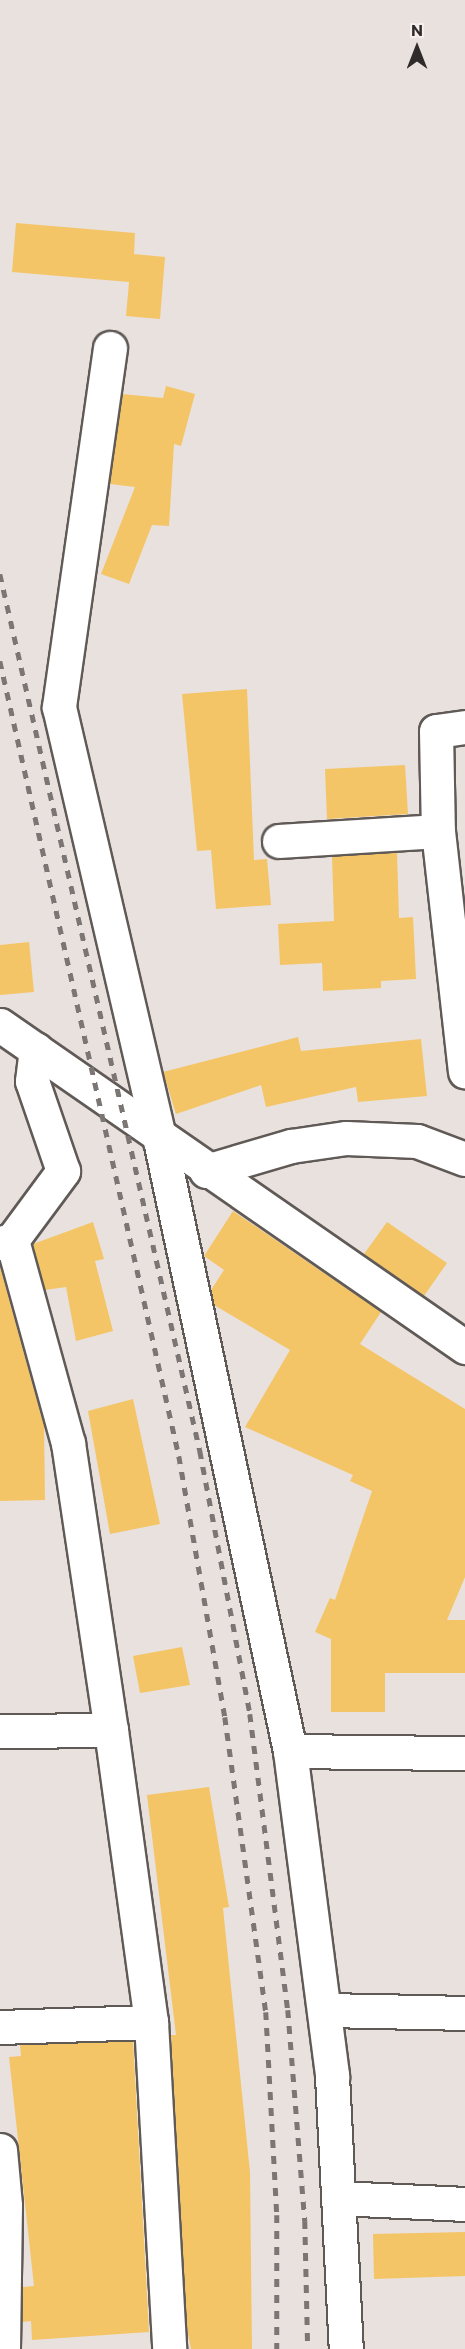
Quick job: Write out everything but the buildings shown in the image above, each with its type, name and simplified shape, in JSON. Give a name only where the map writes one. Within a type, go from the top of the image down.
[{"type":"street","points":[[110,348],[59,706],[160,1140],[290,1751],[325,2010],[346,2349]]},
{"type":"street","points":[[465,727],[436,731],[438,831],[465,1071]]},
{"type":"street","points":[[279,841],[438,831]]},
{"type":"street","points":[[0,1025],[160,1140],[461,1334]]},
{"type":"street","points":[[36,1049],[32,1081],[63,1171],[6,1242],[68,1443],[111,1730],[151,2022],[169,2349]]},
{"type":"street","points":[[206,1170],[291,1146],[346,1138],[417,1142],[465,1159]]},
{"type":"street","points":[[0,1731],[111,1730]]},
{"type":"street","points":[[290,1751],[465,1753]]},
{"type":"street","points":[[325,2010],[465,2013]]},
{"type":"street","points":[[0,2027],[151,2022]]},
{"type":"street","points":[[0,2150],[5,2205],[3,2349]]},
{"type":"street","points":[[338,2198],[465,2204]]},
{"type":"railway","points":[[0,574],[200,1451],[250,1714],[288,2010],[305,2221],[308,2349]]},
{"type":"railway","points":[[0,661],[179,1456],[225,1717],[266,2012],[277,2215],[277,2349]]}]
